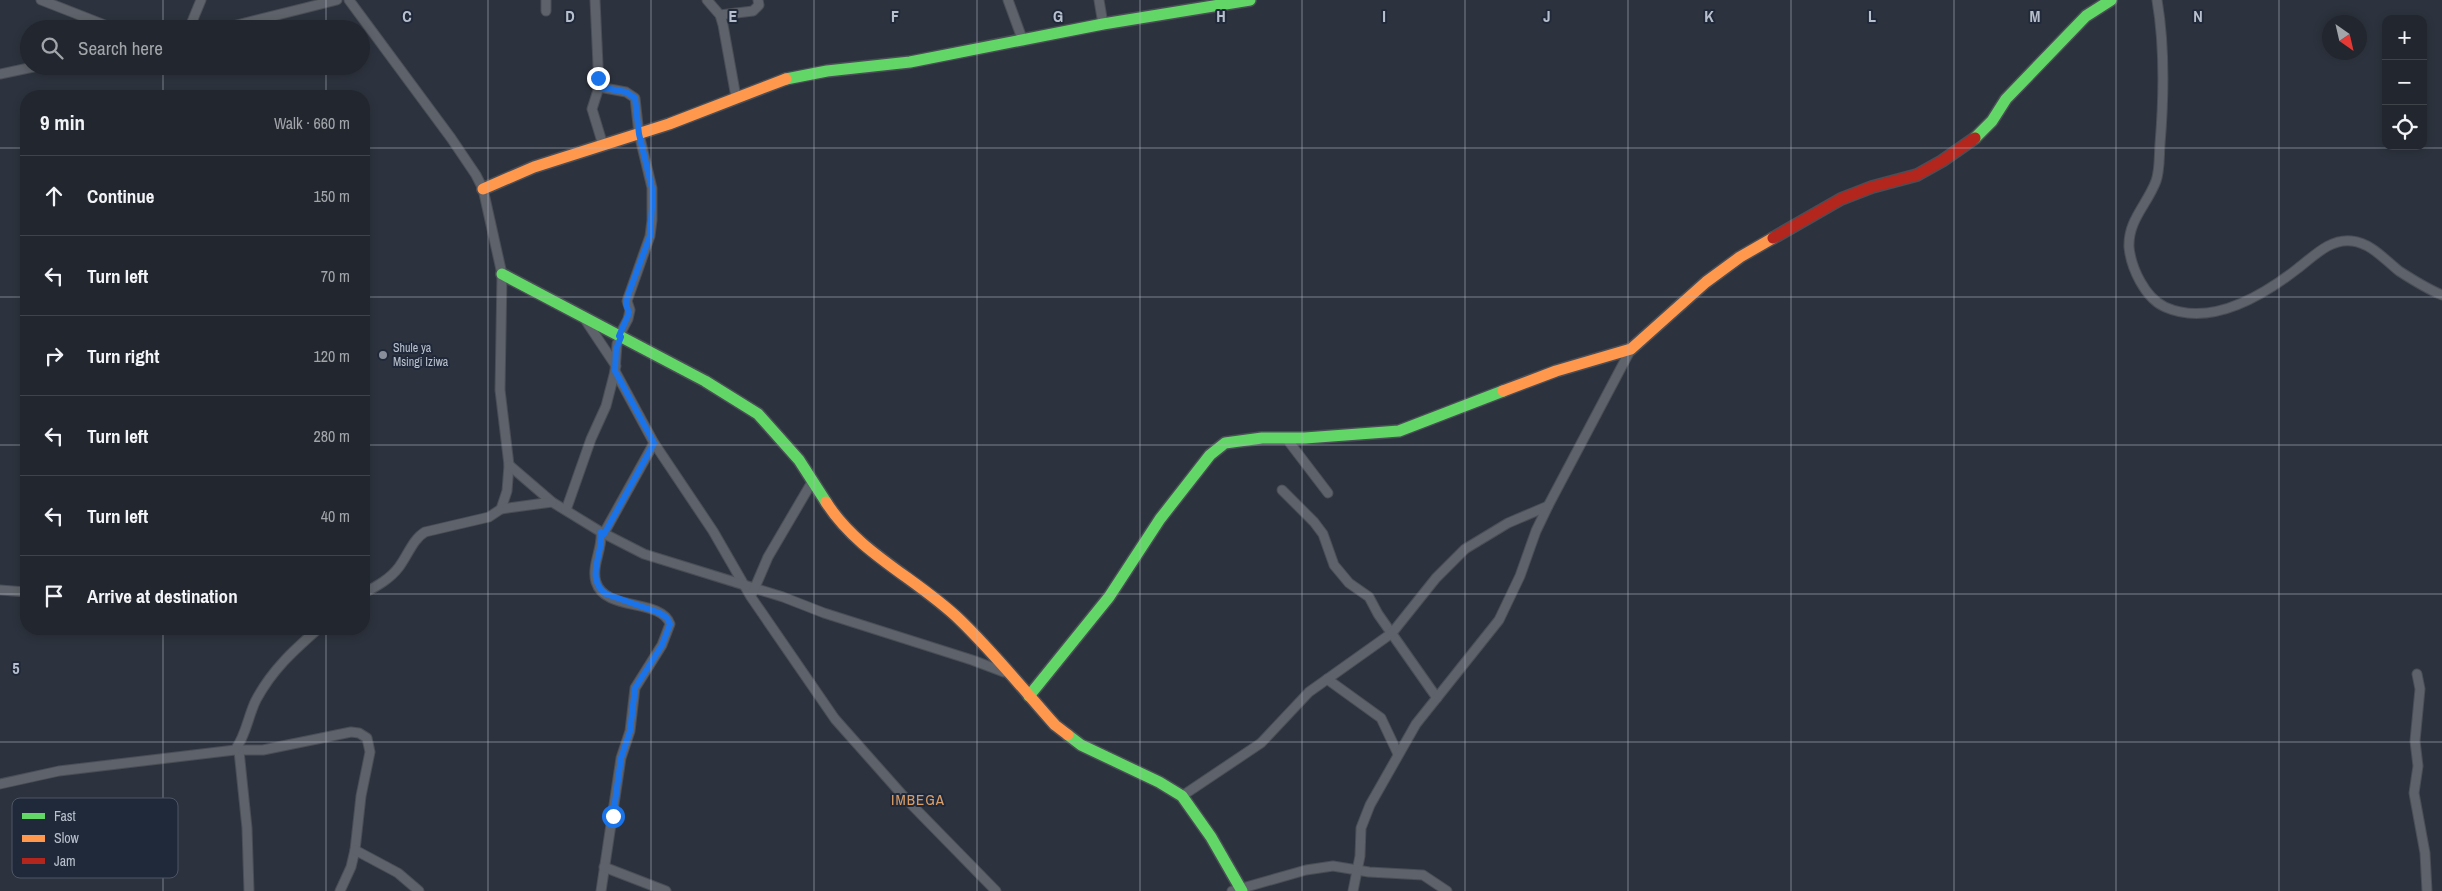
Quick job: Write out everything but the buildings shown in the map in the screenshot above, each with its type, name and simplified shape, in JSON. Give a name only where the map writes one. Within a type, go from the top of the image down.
[{"type":"street","points":[[41,0],[92,20]]},
{"type":"street","points":[[192,20],[201,0]]},
{"type":"street","points":[[257,20],[337,0]]},
{"type":"street","points":[[349,0],[364,20]]},
{"type":"street","points":[[546,0],[546,11]]},
{"type":"street","points":[[595,0],[599,87],[592,108],[603,145]]},
{"type":"street","points":[[707,0],[720,15],[726,34],[736,97]]},
{"type":"street","points":[[720,15],[753,11],[759,6],[758,0]]},
{"type":"street","points":[[1008,0],[1023,40]]},
{"type":"street","points":[[1099,0],[1103,24]]},
{"type":"street","points":[[483,189],[534,167],[639,134],[782,80],[803,75],[910,62],[1103,24],[1250,0]]},
{"type":"street","points":[[1353,891],[1358,871],[1361,828],[1364,817],[1416,724],[1498,620],[1520,576],[1536,531],[1548,506],[1631,349],[1706,282],[1740,257],[1841,199],[1872,187],[1917,175],[1942,161],[1980,134],[1987,128],[2006,99],[2071,34],[2086,16],[2111,0]]},
{"type":"street","points":[[2157,0],[2163,106],[2158,171],[2152,188],[2135,216],[2129,246],[2136,270],[2153,300],[2171,310],[2191,313],[2222,311],[2263,292],[2323,249],[2343,240],[2365,245],[2412,280],[2442,295]]},
{"type":"street","points":[[370,28],[451,138],[476,175],[483,189],[502,274],[500,390],[509,465],[507,490],[501,509]]},
{"type":"street","points":[[0,74],[20,70]]},
{"type":"street","points":[[566,510],[591,439],[606,406],[615,369],[616,349],[628,320],[628,295],[652,228],[652,188],[639,134],[637,103],[634,96],[626,92],[599,87]]},
{"type":"street","points":[[502,274],[705,381],[752,410],[781,437],[799,460],[839,521],[855,538],[911,579],[960,620],[1012,675],[1055,725],[1081,745],[1160,782],[1182,796],[1207,830],[1238,890],[1321,867],[1333,866],[1358,871],[1424,875],[1448,891]]},
{"type":"street","points":[[583,316],[615,369],[654,443],[713,531],[744,585],[753,593],[840,724],[906,799],[996,891]]},
{"type":"street","points":[[1029,696],[1109,597],[1160,519],[1210,455],[1225,443],[1399,432],[1556,371],[1631,349]]},
{"type":"street","points":[[1286,438],[1328,493]]},
{"type":"street","points":[[601,891],[621,758],[630,731],[635,688],[664,640],[670,624],[667,618],[660,613],[617,600],[601,591],[595,578],[603,533],[654,443]]},
{"type":"street","points":[[509,465],[552,502],[603,533],[644,554],[744,585]]},
{"type":"street","points":[[753,593],[768,557],[812,482]]},
{"type":"street","points":[[1282,490],[1314,522],[1323,534],[1334,566],[1349,584],[1369,597],[1378,614],[1437,698]]},
{"type":"street","points":[[370,590],[382,583],[398,568],[418,536],[425,532],[488,518],[501,509],[552,502]]},
{"type":"street","points":[[1182,796],[1261,743],[1309,692],[1392,633],[1436,578],[1465,550],[1508,524],[1548,506]]},
{"type":"street","points":[[0,590],[20,592]]},
{"type":"street","points":[[753,593],[972,660],[1012,675]]},
{"type":"street","points":[[249,891],[249,843],[237,751],[255,701],[270,675],[292,651],[311,635]]},
{"type":"street","points":[[2417,674],[2420,689],[2415,741],[2417,771],[2414,793],[2425,853],[2427,891]]},
{"type":"street","points":[[1327,679],[1381,718],[1398,754]]},
{"type":"street","points":[[0,784],[59,771],[237,751],[263,750],[352,732],[365,735],[369,741],[370,752],[361,796],[356,850],[351,867],[340,891]]},
{"type":"street","points":[[356,850],[398,872],[419,891]]},
{"type":"street","points":[[604,867],[666,891]]},
{"type":"traffic: fast","points":[[786,79],[827,71],[910,62],[1103,24],[1250,0]]},
{"type":"traffic: fast","points":[[1975,138],[1992,121],[2006,99],[2086,16],[2111,0]]},
{"type":"traffic: fast","points":[[502,274],[705,381],[758,414],[799,460],[826,502]]},
{"type":"traffic: fast","points":[[1029,696],[1109,597],[1160,519],[1210,455],[1225,443],[1262,438],[1305,438],[1399,431],[1503,391]]},
{"type":"traffic: fast","points":[[1068,735],[1081,745],[1159,782],[1182,796],[1211,837],[1242,891]]},
{"type":"traffic: slow","points":[[483,189],[534,167],[669,124],[786,79]]},
{"type":"traffic: slow","points":[[1503,391],[1556,371],[1631,349],[1706,282],[1740,257],[1773,238]]},
{"type":"traffic: slow","points":[[826,502],[839,520],[871,551],[926,591],[960,620],[997,658],[1055,725],[1068,735]]},
{"type":"traffic: jam","points":[[1773,238],[1841,199],[1872,187],[1917,175],[1942,161],[1975,138]]},
{"type":"place","name":"Shule ya Msingi Iziwa","points":[[383,355]]},
{"type":"district","name":"IMBEGA","points":[[918,800]]},
{"type":"route","points":[[598,78],[599,87],[626,92],[632,94],[635,98],[639,134],[652,188],[652,228],[626,301],[630,310],[628,320],[619,336],[621,337],[616,349],[615,371],[654,443],[604,534],[601,532],[595,578],[596,584],[601,591],[610,597],[660,613],[667,618],[670,624],[662,645],[638,680],[635,688],[632,700],[630,731],[621,758],[613,816]]}]
